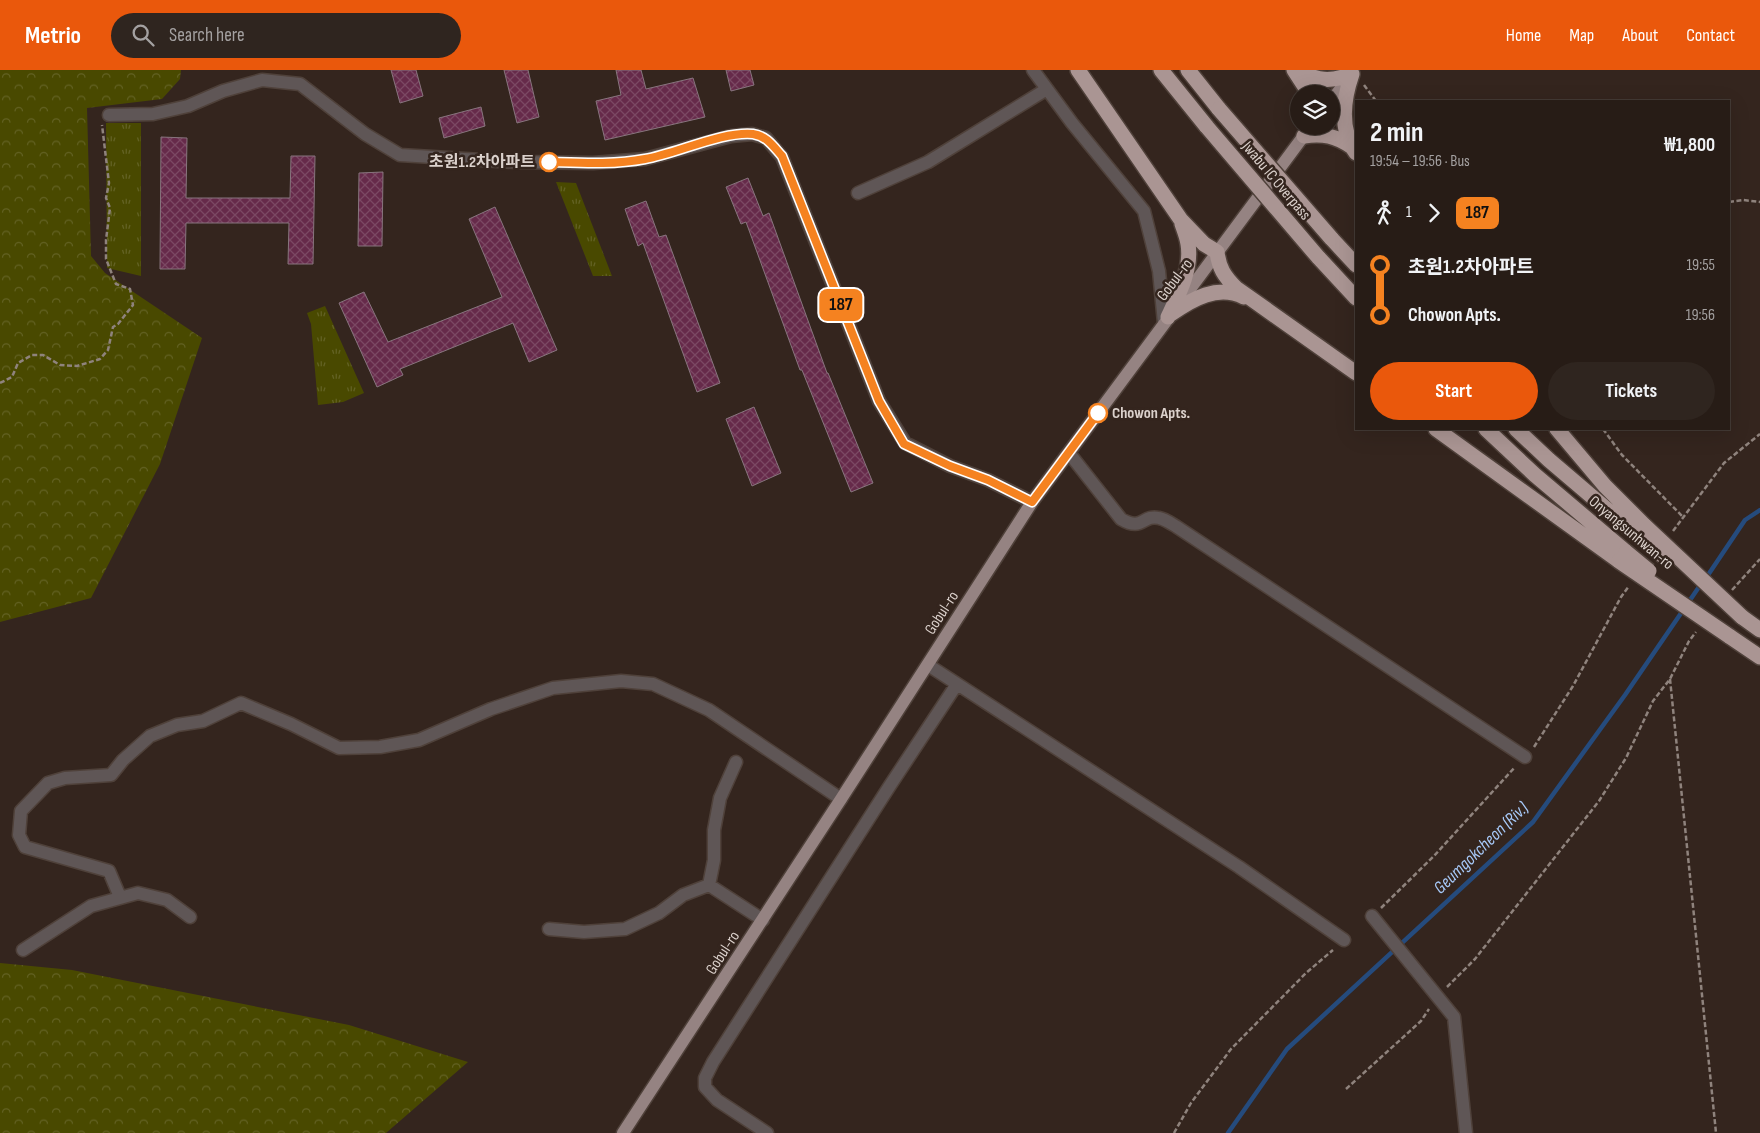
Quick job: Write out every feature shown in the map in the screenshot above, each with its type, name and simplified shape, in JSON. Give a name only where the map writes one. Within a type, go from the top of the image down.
[{"type":"highway","points":[[1078,70],[1181,220],[1204,244],[1217,252],[1218,264],[1236,288],[1355,372]]},
{"type":"highway","name":"Jwabu IC Overpass","points":[[1161,70],[1318,257],[1355,297]]},
{"type":"highway","name":"Jwabu IC Overpass","points":[[1188,70],[1355,264]]},
{"type":"highway","points":[[1295,71],[1312,78],[1327,81],[1350,71]]},
{"type":"highway","points":[[1295,71],[1304,85]]},
{"type":"highway","points":[[1350,71],[1344,107],[1347,136],[1354,150]]},
{"type":"highway","points":[[1328,135],[1340,139],[1354,150]]},
{"type":"highway","points":[[1166,320],[1182,289],[1187,268],[1188,245],[1181,220]]},
{"type":"highway","points":[[1166,320],[1190,301],[1205,294],[1223,292],[1241,295],[1257,303]]},
{"type":"highway","points":[[1437,430],[1523,490],[1623,556],[1760,657]]},
{"type":"highway","name":"Onyangsunhwan-ro","points":[[1487,430],[1623,556]]},
{"type":"highway","name":"Onyangsunhwan-ro","points":[[1517,430],[1549,460],[1641,531],[1742,617],[1760,630]]},
{"type":"highway","points":[[1558,430],[1641,531]]},
{"type":"main road","points":[[1340,87],[1350,71]]},
{"type":"main road","name":"Gobul-ro","points":[[623,1133],[842,800],[1032,502],[1304,135]]},
{"type":"street","points":[[1034,70],[1072,123],[1144,211],[1159,271],[1166,320]]},
{"type":"street","points":[[109,115],[153,114],[188,106],[223,91],[262,80],[300,84],[365,134],[400,154],[462,160],[592,163],[645,159],[731,136],[752,134],[766,138],[782,156],[879,401],[904,444],[950,466],[988,480],[1032,502]]},
{"type":"street","points":[[858,193],[928,162],[1047,89]]},
{"type":"street","points":[[1068,453],[1121,519],[1130,525],[1151,518],[1159,518],[1177,527],[1525,757]]},
{"type":"street","points":[[928,665],[1239,867],[1344,940]]},
{"type":"street","points":[[120,897],[109,871],[25,847],[20,835],[21,811],[48,783],[65,778],[111,775],[123,760],[150,736],[177,725],[202,720],[240,703],[291,724],[339,748],[380,748],[419,740],[491,709],[553,688],[621,681],[653,684],[710,710],[842,800]]},
{"type":"street","points":[[767,1133],[717,1100],[705,1087],[705,1078],[713,1062],[957,684]]},
{"type":"street","points":[[709,885],[714,860],[714,830],[720,798],[736,762]]},
{"type":"street","points":[[709,885],[763,920]]},
{"type":"street","points":[[549,929],[584,932],[625,929],[659,913],[683,895],[709,885]]},
{"type":"street","points":[[23,950],[91,906],[138,893],[167,900],[190,916]]},
{"type":"street","points":[[1372,916],[1454,1017],[1466,1133]]},
{"type":"path","points":[[0,383],[12,377],[18,363],[32,355],[43,355],[60,365],[77,366],[100,359],[108,350],[112,327],[118,324],[133,305],[130,289],[116,284],[106,259],[110,208],[106,198],[108,167],[101,128],[105,116],[109,115]]},
{"type":"path","points":[[1730,202],[1743,200],[1760,202]]},
{"type":"path","points":[[1604,430],[1622,455],[1684,518]]},
{"type":"path","points":[[1672,532],[1724,463],[1760,434]]},
{"type":"path","points":[[1730,592],[1760,559]]},
{"type":"path","points":[[1372,916],[1434,856],[1536,745],[1573,686],[1621,597],[1632,582]]},
{"type":"path","points":[[1346,1089],[1421,1021],[1437,997],[1475,959],[1599,801],[1626,758],[1653,701],[1670,679],[1689,641],[1701,627]]},
{"type":"path","points":[[1670,679],[1716,1133]]},
{"type":"path","points":[[1174,1133],[1191,1103],[1231,1049],[1306,974],[1344,940]]},
{"type":"green space","points":[[0,70],[181,70],[180,79],[162,99],[87,108],[91,256],[105,273],[202,338],[160,464],[91,598],[0,622]]},
{"type":"green space","points":[[106,123],[141,123],[141,276],[107,268]]},
{"type":"green space","points":[[556,182],[576,183],[612,276],[593,276]]},
{"type":"green space","points":[[325,306],[364,393],[343,402],[318,405],[311,324],[307,313]]},
{"type":"green space","points":[[0,963],[72,970],[349,1025],[468,1062],[386,1133],[0,1133]]},
{"type":"building","points":[[391,70],[416,70],[423,96],[400,103]]},
{"type":"building","points":[[504,70],[528,70],[539,117],[517,123]]},
{"type":"building","points":[[616,70],[641,70],[646,89],[693,78],[705,117],[605,140],[596,101],[621,95]]},
{"type":"building","points":[[726,70],[750,70],[754,85],[731,91]]},
{"type":"building","points":[[481,107],[485,126],[444,138],[439,118]]},
{"type":"building","points":[[161,137],[187,138],[186,198],[290,198],[291,156],[315,156],[313,264],[288,264],[289,223],[186,223],[185,269],[160,269]]},
{"type":"building","points":[[383,172],[382,246],[358,246],[359,173]]},
{"type":"building","points":[[748,178],[763,216],[769,213],[827,373],[873,483],[851,492],[802,370],[800,370],[746,222],[741,224],[726,187]]},
{"type":"building","points":[[646,201],[659,237],[666,235],[720,383],[697,392],[643,243],[638,246],[625,209]]},
{"type":"building","points":[[495,207],[557,350],[529,362],[513,323],[400,369],[403,375],[377,387],[339,303],[364,292],[388,342],[502,297],[469,219]]},
{"type":"building","points":[[754,407],[781,473],[752,486],[726,419]]},
{"type":"waterway","name":"Geumgokcheon (Riv.)","points":[[1706,578],[1745,520],[1760,510]]},
{"type":"waterway","name":"Geumgokcheon (Riv.)","points":[[1228,1133],[1287,1049],[1533,822],[1625,695],[1701,584]]},
{"type":"bus line","name":"187","points":[[549,162],[592,163],[645,159],[731,136],[752,134],[766,138],[782,156],[879,401],[904,444],[950,466],[988,480],[1032,502],[1098,413]]},
{"type":"place","name":"초원1.2차아파트","points":[[549,162]]},
{"type":"place","name":"Chowon Apts.","points":[[1098,413]]}]
